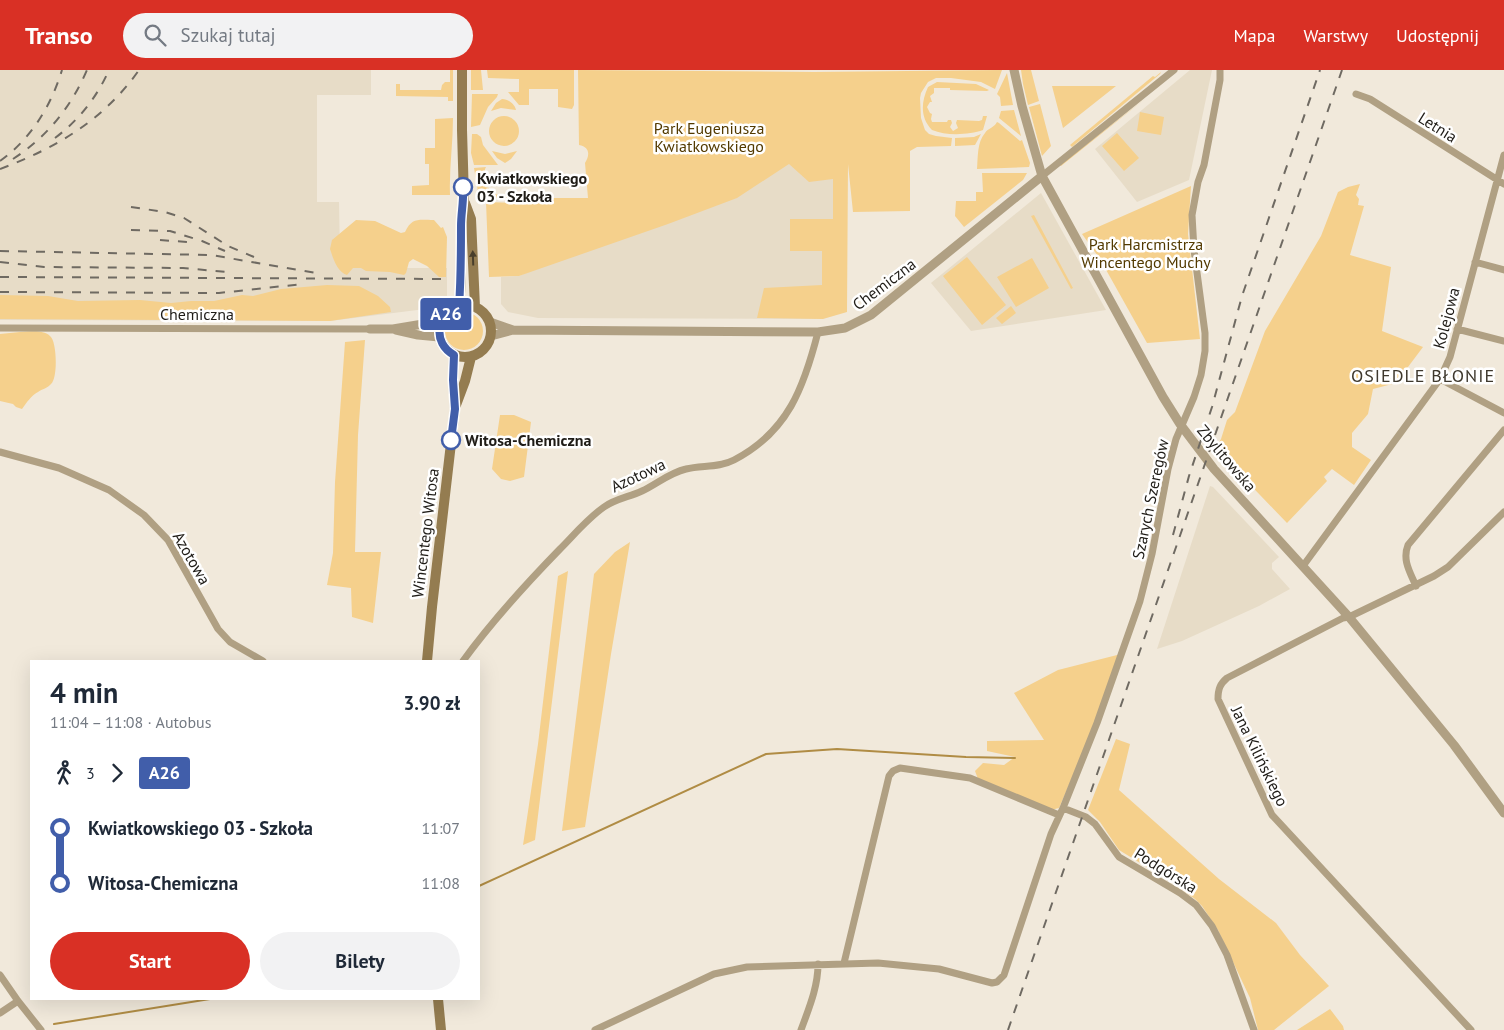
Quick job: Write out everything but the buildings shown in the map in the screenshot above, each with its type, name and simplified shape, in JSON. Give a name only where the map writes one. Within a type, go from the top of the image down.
[{"type":"main road","points":[[459,306],[461,223],[464,199],[462,70]]},
{"type":"main road","points":[[464,199],[471,219],[475,307]]},
{"type":"main road","points":[[459,306],[475,307],[484,313],[490,322],[491,336],[486,347],[477,355],[471,357],[454,355],[443,346],[439,337],[441,321],[448,311],[459,306]]},
{"type":"main road","name":"Wincentego Witosa","points":[[427,660],[455,409],[454,355]]},
{"type":"main road","name":"Wincentego Witosa","points":[[455,409],[471,357]]},
{"type":"main road","points":[[438,1000],[441,1030]]},
{"type":"street","name":"Zbylitowska","points":[[1014,70],[1042,176],[1162,398],[1214,469],[1349,617],[1454,745],[1504,813]]},
{"type":"street","name":"Chemiczna","points":[[491,336],[513,330],[818,332],[845,328],[871,315],[1174,70]]},
{"type":"street","name":"Szarych Szeregów","points":[[844,964],[878,962],[912,965],[939,969],[992,983],[997,982],[1004,974],[1059,815],[1103,707],[1140,601],[1152,554],[1168,469],[1176,439],[1201,375],[1205,351],[1205,333],[1194,250],[1192,215],[1198,182],[1204,165],[1220,80],[1220,70]]},
{"type":"street","name":"Letnia","points":[[1356,94],[1370,99],[1504,184]]},
{"type":"street","name":"Kolejowa","points":[[1303,566],[1440,379],[1450,357],[1504,155]]},
{"type":"street","points":[[1475,262],[1504,270]]},
{"type":"street","name":"Chemiczna","points":[[0,328],[393,329],[441,321]]},
{"type":"street","name":"Chemiczna","points":[[490,322],[513,330]]},
{"type":"street","name":"Chemiczna","points":[[393,329],[418,335],[439,337]]},
{"type":"street","points":[[1457,329],[1504,341]]},
{"type":"street","name":"Azotowa","points":[[464,660],[507,605],[583,526],[603,508],[642,490],[674,472],[688,468],[720,465],[733,461],[768,435],[792,407],[801,388],[818,332]]},
{"type":"street","points":[[1440,379],[1504,413]]},
{"type":"street","points":[[1416,586],[1406,562],[1405,553],[1408,545],[1504,430]]},
{"type":"street","name":"Azotowa","points":[[0,452],[59,468],[109,490],[144,515],[168,540],[218,629],[230,642],[261,660]]},
{"type":"street","name":"Jana Kilińskiego","points":[[1471,1030],[1272,815],[1218,699],[1218,689],[1221,682],[1227,678],[1343,618],[1416,586],[1448,567],[1504,512]]},
{"type":"street","points":[[595,1030],[714,974],[747,967],[844,964],[889,776],[893,771],[900,768],[970,778],[1059,815]]},
{"type":"street","name":"Podgórska","points":[[1063,808],[1090,820],[1119,857],[1180,893],[1196,905],[1212,926],[1227,955],[1254,1030]]},
{"type":"street","points":[[801,1030],[815,991],[818,964]]},
{"type":"street","points":[[0,975],[41,1030]]},
{"type":"street","points":[[0,1013],[18,1001]]},
{"type":"shaded area","points":[[0,70],[371,70],[371,95],[317,95],[317,202],[339,202],[340,256],[373,268],[447,268],[447,297],[433,308],[330,321],[0,320]]},
{"type":"shaded area","points":[[1190,70],[1212,70],[1189,180],[1137,202],[1095,149]]},
{"type":"shaded area","points":[[810,150],[848,150],[823,319],[538,318],[508,312],[501,304],[501,277],[519,276]]},
{"type":"shaded area","points":[[1041,193],[1106,310],[971,331],[931,283]]},
{"type":"shaded area","points":[[1210,486],[1279,557],[1272,563],[1272,569],[1290,589],[1259,606],[1182,641],[1157,649]]},
{"type":"green space","points":[[450,70],[453,70],[453,101],[448,101],[448,97],[396,96],[396,84],[400,84],[400,90],[441,90],[445,82],[450,82]]},
{"type":"green space","points":[[471,70],[481,70],[483,90],[471,90]]},
{"type":"green space","points":[[487,70],[574,70],[574,105],[572,109],[558,107],[558,89],[529,89],[529,105],[519,105],[508,92],[519,92],[519,79],[488,78]]},
{"type":"green space","name":"Park Eugeniusza Kwiatkowskiego","points":[[578,70],[814,72],[1002,70],[995,89],[981,82],[951,78],[936,78],[928,82],[920,98],[921,118],[925,130],[929,134],[952,138],[951,146],[917,147],[910,151],[910,211],[853,212],[848,164],[847,312],[823,319],[757,318],[764,288],[822,285],[822,251],[790,251],[790,219],[833,219],[833,179],[809,182],[789,164],[737,198],[668,224],[519,276],[489,277],[486,202],[520,203],[527,198],[588,198],[585,163],[588,152],[587,149],[579,145]]},
{"type":"green space","points":[[1021,70],[1031,70],[1039,101],[1028,105]]},
{"type":"green space","points":[[1161,72],[1072,147],[1070,145],[1153,76],[1155,77]]},
{"type":"green space","points":[[1007,73],[1013,105],[1001,106],[1000,97],[997,94]]},
{"type":"green space","points":[[937,82],[976,84],[989,90],[934,88],[934,93],[930,96],[932,102],[927,107],[932,114],[932,122],[947,122],[951,120],[950,127],[953,131],[958,128],[957,120],[979,121],[982,120],[983,116],[987,116],[983,130],[958,134],[932,130],[925,120],[923,104],[928,87]]},
{"type":"green space","points":[[1052,86],[1116,86],[1063,128]]},
{"type":"green space","points":[[472,94],[498,94],[488,107],[480,125],[471,127]]},
{"type":"green space","points":[[1146,98],[1061,166],[1060,165]]},
{"type":"green space","points":[[502,99],[511,102],[516,110],[501,108],[491,111],[496,103]]},
{"type":"green space","points":[[1040,104],[1051,146],[1042,156],[1029,107]]},
{"type":"green space","points":[[1014,110],[1021,136],[999,118],[1001,111]]},
{"type":"green space","points":[[1140,112],[1164,117],[1161,135],[1137,131]]},
{"type":"green space","points":[[504,116],[515,120],[519,131],[515,142],[504,146],[493,142],[489,131],[493,120]]},
{"type":"green space","points":[[453,118],[450,195],[412,195],[412,186],[429,185],[429,164],[425,164],[425,148],[435,148],[435,119]]},
{"type":"green space","points":[[997,122],[1020,141],[1022,140],[1030,163],[1029,167],[977,169],[978,150],[982,137]]},
{"type":"green space","points":[[1117,133],[1139,158],[1124,171],[1102,146]]},
{"type":"green space","points":[[472,134],[477,134],[481,137],[483,145],[498,165],[474,165],[471,153]]},
{"type":"green space","points":[[981,134],[975,145],[955,146],[955,138],[974,137]]},
{"type":"green space","points":[[492,151],[505,154],[517,151],[505,163],[497,158]]},
{"type":"green space","points":[[486,167],[485,187],[489,188],[489,194],[507,195],[509,198],[479,198],[474,168]]},
{"type":"green space","points":[[982,173],[1027,173],[1023,180],[964,227],[955,216],[956,201],[976,201],[976,192],[983,192]]},
{"type":"green space","points":[[1360,184],[1356,195],[1359,199],[1358,205],[1364,206],[1350,255],[1391,267],[1382,331],[1423,347],[1396,383],[1373,389],[1368,414],[1352,433],[1352,447],[1371,460],[1354,485],[1332,469],[1324,477],[1327,481],[1287,523],[1235,469],[1227,463],[1223,465],[1213,452],[1221,439],[1227,420],[1235,412],[1265,331],[1321,236],[1338,192]]},
{"type":"green space","name":"Park Harcmistrza Wincentego Muchy","points":[[1191,186],[1188,234],[1200,339],[1147,343],[1100,259],[1082,234]]},
{"type":"green space","points":[[1034,215],[1073,288],[1071,289],[1031,216]]},
{"type":"green space","points":[[356,220],[375,221],[401,233],[405,232],[410,224],[416,220],[434,220],[441,228],[443,227],[447,237],[446,277],[439,277],[427,266],[413,259],[409,262],[404,275],[353,268],[347,275],[336,264],[330,249],[332,240]]},
{"type":"green space","points":[[967,257],[1006,305],[982,325],[943,276]]},
{"type":"green space","points":[[1032,258],[1049,288],[1016,307],[997,277]]},
{"type":"green space","points":[[327,285],[359,286],[378,296],[390,307],[391,312],[330,321],[0,319],[0,295],[48,296],[78,301],[140,300],[171,303],[214,301],[242,295],[253,296],[281,289]]},
{"type":"green space","points":[[1011,306],[1016,313],[1002,324],[996,318]]},
{"type":"green space","points":[[464,312],[478,317],[483,331],[478,345],[464,350],[450,345],[445,331],[450,317]]},
{"type":"green space","points":[[31,331],[47,334],[52,339],[56,360],[55,375],[51,384],[33,395],[22,409],[13,404],[0,401],[0,334]]},
{"type":"green space","points":[[365,340],[358,435],[355,552],[381,552],[373,623],[352,617],[351,588],[327,585],[333,553],[335,482],[345,342]]},
{"type":"green space","points":[[500,415],[514,415],[531,422],[524,477],[510,481],[501,479],[492,469]]},
{"type":"green space","points":[[630,542],[585,827],[562,831],[594,574],[615,552]]},
{"type":"green space","points":[[568,571],[535,840],[523,845],[538,744],[558,576]]},
{"type":"green space","points":[[1121,654],[1093,729],[1059,808],[1051,810],[978,779],[975,771],[983,763],[1004,765],[1015,757],[987,751],[987,741],[1044,740],[1014,693],[1058,670]]},
{"type":"green space","points":[[1116,739],[1130,744],[1119,790],[1219,879],[1276,923],[1300,955],[1329,986],[1274,1030],[1258,1030],[1250,998],[1218,930],[1202,906],[1168,880],[1119,850],[1100,822],[1088,810]]},
{"type":"green space","points":[[1330,1009],[1344,1030],[1297,1030]]},
{"type":"waterway","points":[[480,886],[766,754],[837,749],[1015,758]]},
{"type":"waterway","points":[[54,1024],[204,1000]]},
{"type":"railway","points":[[0,161],[21,143],[38,121],[46,109],[62,70]]},
{"type":"railway","points":[[13,159],[37,141],[57,120],[66,109],[87,70]]},
{"type":"railway","points":[[55,138],[72,124],[86,107],[99,89],[109,70]]},
{"type":"railway","points":[[0,169],[59,142],[94,118],[110,104],[139,70]]},
{"type":"railway","points":[[1173,535],[1189,476],[1212,407],[1242,296],[1320,70]]},
{"type":"railway","points":[[1008,1030],[1342,70]]},
{"type":"railway","points":[[131,207],[165,212],[184,218],[228,246],[254,257]]},
{"type":"railway","points":[[131,230],[170,231],[202,241],[225,251]]},
{"type":"railway","points":[[160,240],[188,242]]},
{"type":"railway","points":[[0,251],[211,255],[316,273]]},
{"type":"railway","points":[[0,262],[44,267],[183,268],[226,272]]},
{"type":"railway","points":[[0,277],[442,279]]},
{"type":"railway","points":[[0,292],[219,293],[303,284]]},
{"type":"bus line","name":"A26","points":[[451,440],[455,409],[454,355],[443,346],[439,337],[439,329],[441,321],[448,311],[459,306],[463,187]]},
{"type":"place","name":"Kwiatkowskiego 03 - Szkoła","points":[[463,187]]},
{"type":"place","name":"Witosa-Chemiczna","points":[[451,440]]},
{"type":"district","name":"OSIEDLE BŁONIE","points":[[1423,376]]}]
